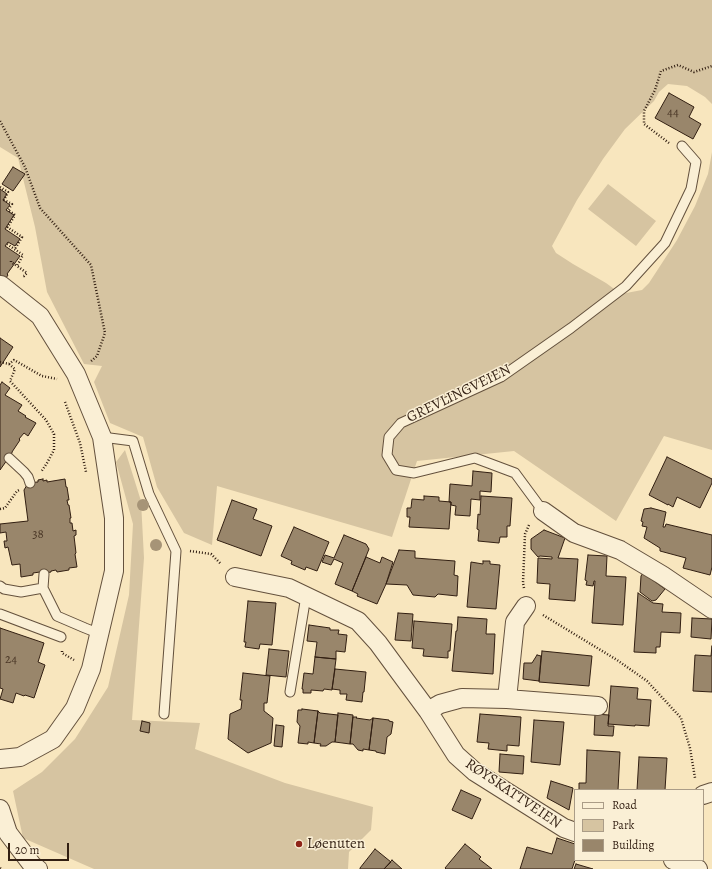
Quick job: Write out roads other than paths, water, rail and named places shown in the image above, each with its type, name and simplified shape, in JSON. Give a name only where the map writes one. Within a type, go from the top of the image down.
[{"type":"street","points":[[0,759],[20,757],[52,739],[75,708],[91,669],[92,631],[114,571],[114,518],[102,437],[76,374],[40,316],[1,286]]},
{"type":"street","name":"GREVLINGVEIEN","points":[[543,511],[574,533],[620,550],[712,609]]},
{"type":"street","name":"RØYSKATTVEIEN","points":[[235,577],[289,588],[358,621],[378,643],[428,712],[456,755],[476,772],[564,828],[574,832]]},
{"type":"street","points":[[507,699],[515,622],[526,606]]},
{"type":"street","points":[[428,712],[440,704],[462,698],[507,699],[598,706]]},
{"type":"street","points":[[0,809],[8,833],[33,866],[38,869]]},
{"type":"street","points":[[676,861],[698,869]]},
{"type":"lane","name":"GREVLINGVEIEN","points":[[543,511],[514,473],[475,458],[414,473],[396,470],[387,455],[389,437],[401,423],[501,377],[571,328],[626,286],[665,243],[691,189],[696,162],[682,146]]},
{"type":"lane","points":[[102,437],[133,440],[149,494],[176,550],[164,714]]},
{"type":"lane","points":[[9,458],[24,472],[30,483]]},
{"type":"lane","points":[[44,574],[43,588],[57,616],[92,631]]},
{"type":"lane","points":[[0,586],[4,589],[21,592],[43,588]]},
{"type":"lane","points":[[290,692],[306,596]]},
{"type":"lane","points":[[0,614],[61,637]]},
{"type":"place","name":"Løenuten","points":[[299,844]]}]
